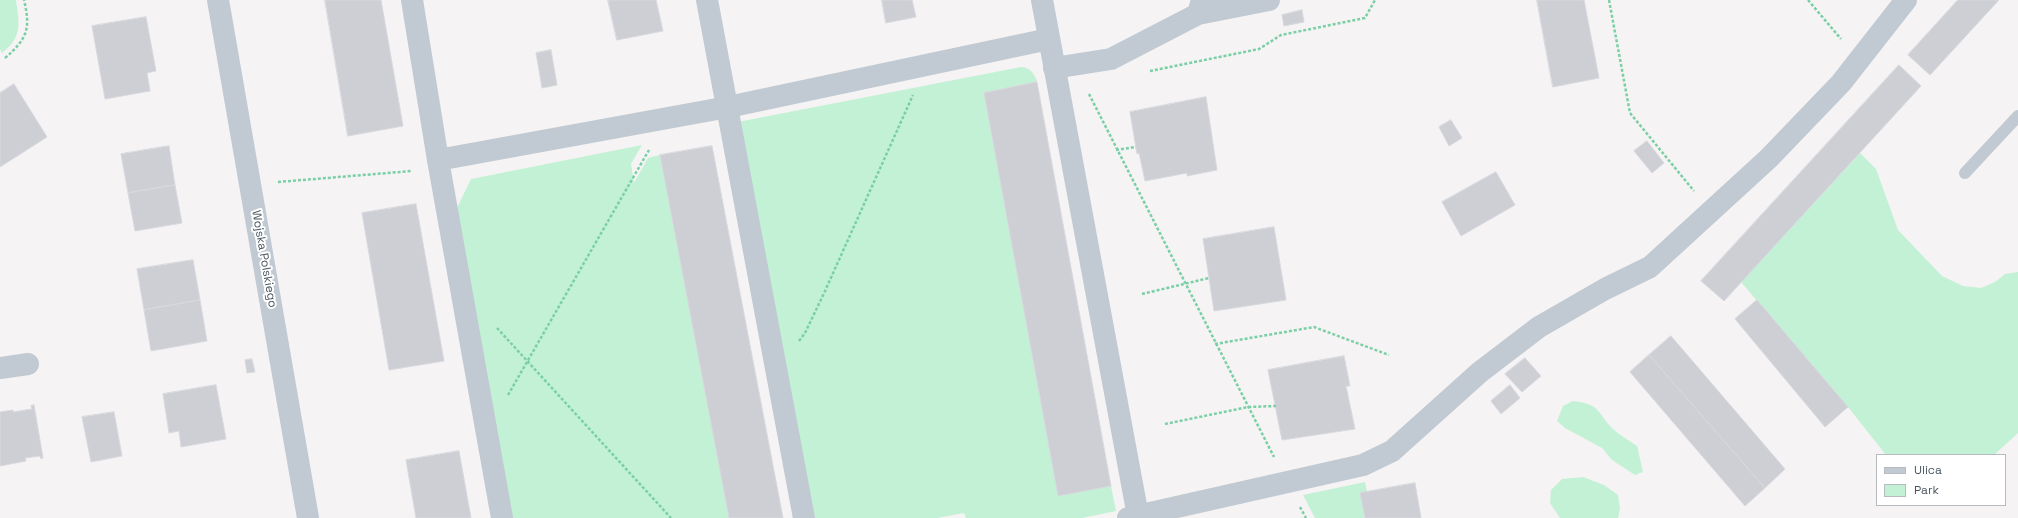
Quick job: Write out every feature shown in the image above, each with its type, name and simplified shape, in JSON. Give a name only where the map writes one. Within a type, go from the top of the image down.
[{"type":"street","name":"Wojska Polskiego","points":[[218,0],[308,518]]},
{"type":"street","points":[[412,0],[439,165],[502,518]]},
{"type":"street","points":[[707,0],[804,518]]},
{"type":"street","points":[[1042,0],[1133,517],[1363,465],[1392,451],[1480,372],[1533,332],[1605,289],[1650,267],[1759,169],[1841,83],[1906,0]]},
{"type":"street","points":[[1054,68],[1111,59],[1200,7],[1269,0]]},
{"type":"street","points":[[439,165],[667,118],[728,107],[1049,39]]},
{"type":"street","points":[[0,368],[28,364]]},
{"type":"lane","points":[[1965,173],[2018,116]]},
{"type":"path","points":[[5,58],[25,37],[28,24],[24,0]]},
{"type":"path","points":[[1145,72],[1259,49],[1281,35],[1365,18],[1375,0]]},
{"type":"path","points":[[1609,0],[1630,113],[1711,212]]},
{"type":"path","points":[[1808,0],[1858,61]]},
{"type":"path","points":[[1058,90],[1084,85],[1215,344],[1287,481]]},
{"type":"path","points":[[777,370],[805,333],[915,89]]},
{"type":"path","points":[[487,433],[667,118]]},
{"type":"path","points":[[1116,150],[1136,147]]},
{"type":"path","points":[[275,182],[439,165]]},
{"type":"path","points":[[1142,294],[1184,282],[1209,278]]},
{"type":"path","points":[[492,323],[671,518]]},
{"type":"path","points":[[1215,344],[1314,328],[1389,355]]},
{"type":"path","points":[[1165,424],[1248,407],[1276,406]]},
{"type":"green space","points":[[0,0],[16,0],[18,16],[18,29],[16,35],[9,47],[2,53],[0,49]]},
{"type":"green space","points":[[1021,67],[1027,68],[1032,72],[1037,82],[984,93],[1058,496],[1111,486],[1116,511],[1082,518],[966,518],[964,513],[937,518],[815,518],[738,122]]},
{"type":"green space","points":[[642,145],[631,164],[634,183],[648,158],[660,155],[729,518],[512,518],[456,210],[471,179]]},
{"type":"green space","points":[[1860,153],[1876,169],[1898,230],[1942,276],[1963,286],[1981,288],[1995,282],[2005,274],[2018,272],[2018,433],[1995,454],[1885,454],[1848,407],[1741,282]]},
{"type":"green space","points":[[1573,401],[1582,402],[1594,407],[1614,430],[1637,446],[1643,472],[1635,475],[1612,460],[1602,448],[1565,428],[1557,421],[1563,406]]},
{"type":"green space","points":[[1583,477],[1604,485],[1618,495],[1620,509],[1618,518],[1560,518],[1550,503],[1551,490],[1562,479]]},
{"type":"green space","points":[[1365,482],[1367,492],[1360,493],[1365,518],[1315,518],[1303,495]]},
{"type":"building","points":[[325,0],[381,0],[403,126],[348,136]]},
{"type":"building","points":[[608,0],[656,0],[663,31],[617,40]]},
{"type":"building","points":[[882,0],[912,0],[916,17],[886,23]]},
{"type":"building","points":[[1537,0],[1584,0],[1599,78],[1553,87]]},
{"type":"building","points":[[1958,0],[1999,0],[1930,75],[1908,55]]},
{"type":"building","points":[[1302,10],[1304,22],[1284,26],[1282,15]]},
{"type":"building","points":[[146,17],[156,71],[147,73],[150,91],[105,99],[92,26]]},
{"type":"building","points":[[551,50],[557,85],[542,88],[536,53]]},
{"type":"building","points":[[1899,65],[1921,86],[1724,301],[1701,281]]},
{"type":"building","points":[[1037,82],[1111,486],[1058,496],[984,93]]},
{"type":"building","points":[[14,84],[47,137],[0,167],[0,93]]},
{"type":"building","points":[[1206,97],[1217,170],[1187,176],[1187,173],[1145,181],[1139,153],[1137,154],[1130,112]]},
{"type":"building","points":[[1451,120],[1462,138],[1449,146],[1439,127]]},
{"type":"building","points":[[1647,141],[1664,163],[1652,173],[1634,151]]},
{"type":"building","points":[[169,146],[175,185],[128,193],[121,154]]},
{"type":"building","points":[[712,146],[783,518],[729,518],[660,155]]},
{"type":"building","points":[[1496,172],[1515,205],[1461,236],[1442,202]]},
{"type":"building","points":[[175,185],[182,223],[135,231],[128,193]]},
{"type":"building","points":[[416,204],[444,361],[389,370],[362,213]]},
{"type":"building","points":[[1274,227],[1286,300],[1214,311],[1203,239]]},
{"type":"building","points":[[193,260],[200,300],[144,310],[137,269]]},
{"type":"building","points":[[200,300],[207,341],[151,351],[144,310]]},
{"type":"building","points":[[1757,300],[1848,407],[1825,427],[1735,319]]},
{"type":"building","points":[[1671,336],[1785,469],[1765,488],[1649,355]]},
{"type":"building","points":[[1649,355],[1765,488],[1745,506],[1630,372]]},
{"type":"building","points":[[1344,356],[1350,386],[1346,386],[1355,429],[1282,440],[1268,370]]},
{"type":"building","points":[[1525,358],[1541,376],[1522,392],[1505,374]]},
{"type":"building","points":[[252,359],[255,372],[247,373],[245,360]]},
{"type":"building","points":[[216,385],[226,439],[181,447],[179,431],[169,433],[163,394]]},
{"type":"building","points":[[1510,385],[1520,398],[1501,414],[1491,401]]},
{"type":"building","points":[[34,405],[43,458],[41,459],[40,456],[25,458],[26,461],[0,466],[0,412],[13,410],[13,412],[32,409],[31,406]]},
{"type":"building","points":[[114,412],[122,456],[91,462],[82,417]]},
{"type":"building","points":[[459,451],[471,518],[416,518],[406,460]]},
{"type":"building","points":[[1415,483],[1421,518],[1365,518],[1360,493]]}]
